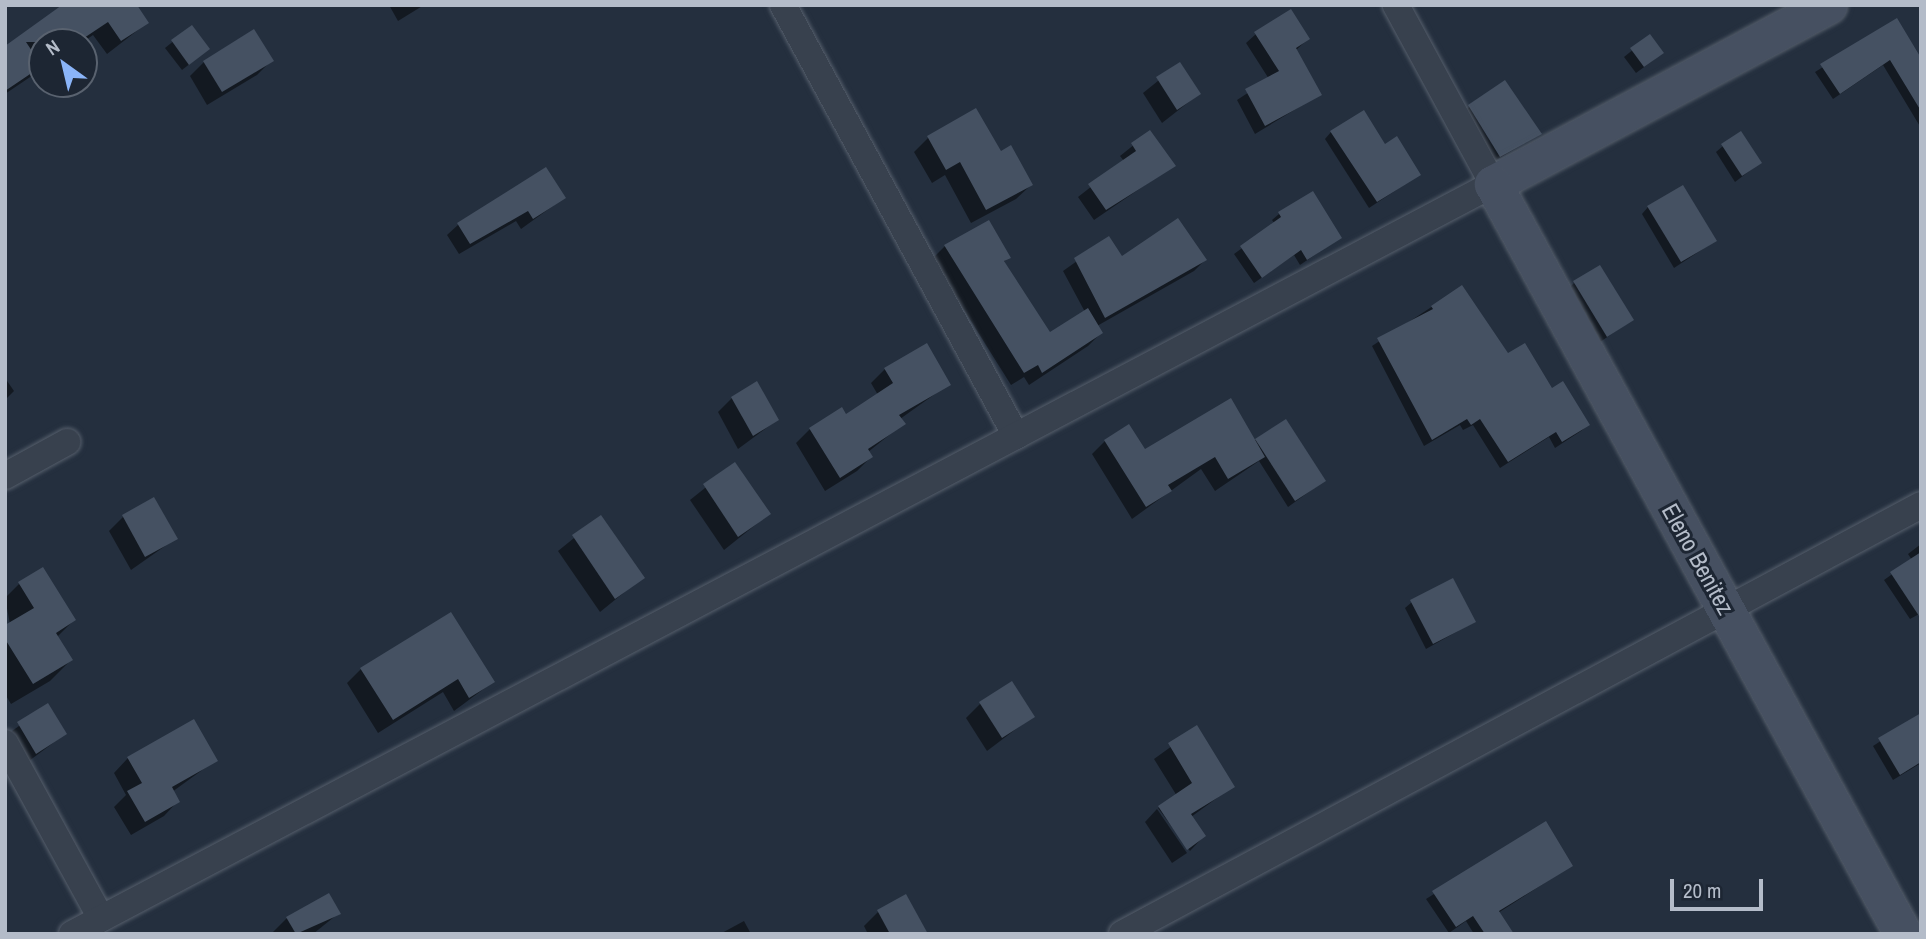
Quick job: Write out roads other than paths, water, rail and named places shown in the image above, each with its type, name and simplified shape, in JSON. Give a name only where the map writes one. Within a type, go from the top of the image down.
[{"type":"street","points":[[783,5],[1016,436]]},
{"type":"street","points":[[1396,5],[1493,184]]},
{"type":"street","points":[[72,934],[1828,5]]},
{"type":"street","name":"Eleno Benitez","points":[[1493,184],[1903,934]]},
{"type":"street","points":[[5,476],[67,442]]},
{"type":"street","points":[[1122,934],[1921,505]]},
{"type":"street","points":[[5,743],[101,918]]}]
